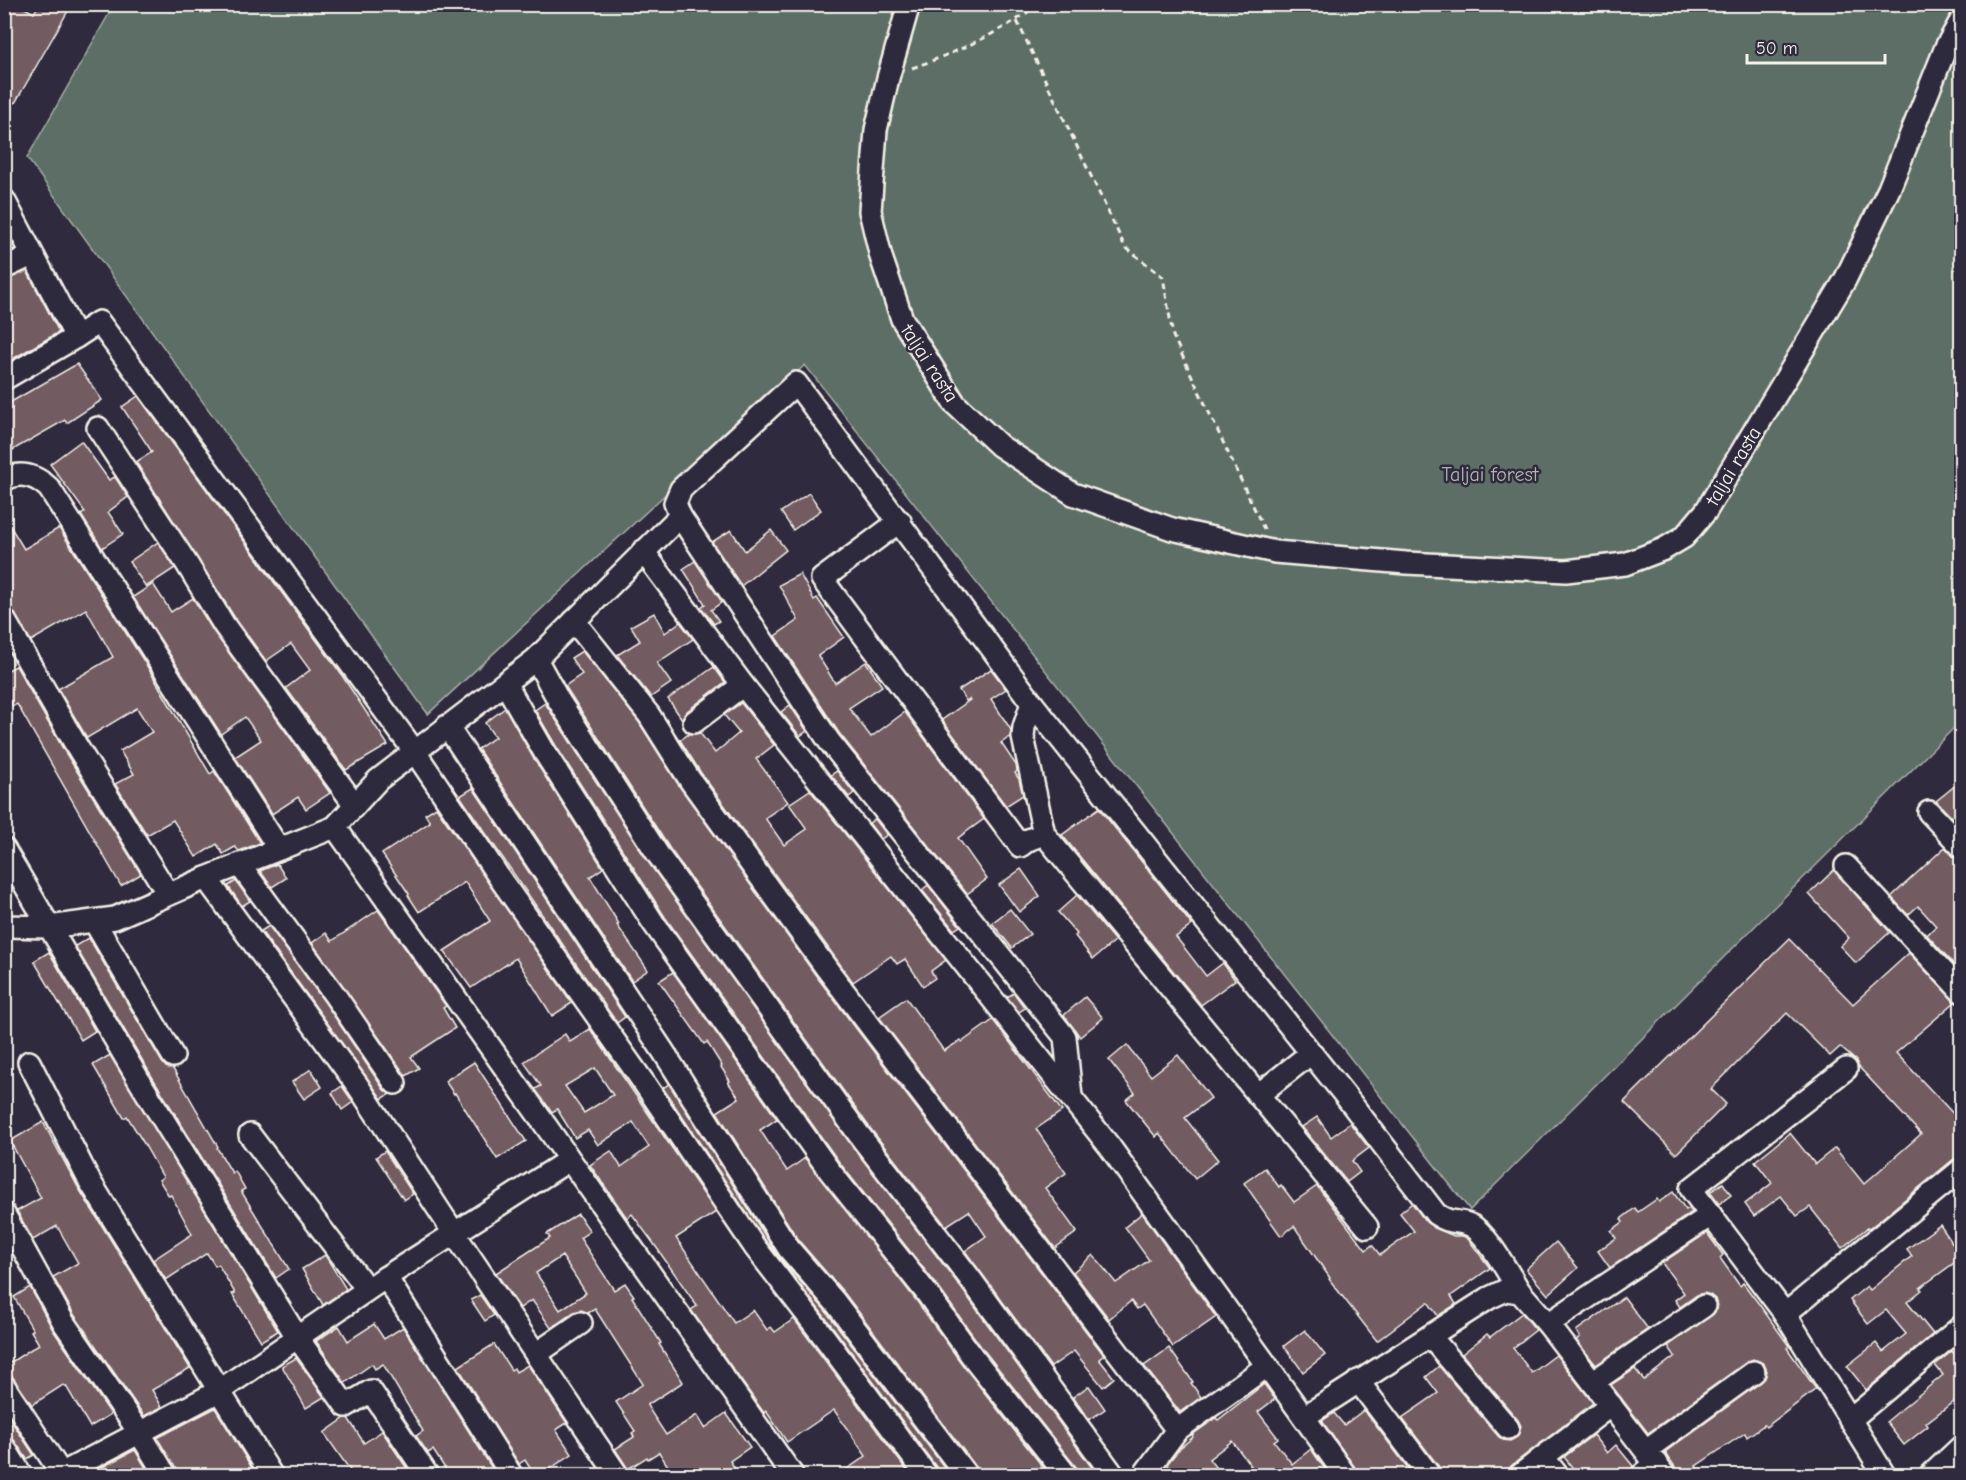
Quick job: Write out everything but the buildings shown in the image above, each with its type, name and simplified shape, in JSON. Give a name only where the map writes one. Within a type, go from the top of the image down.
[{"type":"street","name":"taljai rasta","points":[[909,4],[876,130],[870,211],[881,257],[902,319],[955,404],[1000,446],[1073,494],[1172,529],[1275,552],[1406,563],[1566,571],[1625,564],[1665,549],[1684,537],[1706,511],[1845,280],[1889,189],[1946,47],[1962,19]]},
{"type":"street","points":[[4,200],[76,337]]},
{"type":"street","points":[[4,268],[32,255]]},
{"type":"street","points":[[4,378],[99,322],[415,752],[501,880],[645,1083],[753,1246],[825,1338],[927,1476]]},
{"type":"street","points":[[1071,1097],[1065,1037],[829,741],[680,516],[675,503],[681,489],[796,383],[1032,703],[1437,1214],[1452,1223],[1467,1223],[1476,1228],[1492,1248],[1520,1292],[1611,1405],[1652,1466],[1754,1372]]},
{"type":"street","points":[[98,428],[224,625],[355,805]]},
{"type":"street","points":[[5,478],[20,474],[41,481],[49,488],[279,849]]},
{"type":"street","points":[[4,926],[49,927],[115,918],[239,864],[335,827],[378,780],[536,659],[680,516]]},
{"type":"street","points":[[900,521],[822,579],[1020,846],[1044,834]]},
{"type":"street","points":[[643,551],[743,685],[1110,1147],[1346,1476]]},
{"type":"street","points":[[4,619],[76,745],[168,894]]},
{"type":"street","points":[[574,621],[650,715],[690,780],[827,969],[1177,1430]]},
{"type":"street","points":[[536,659],[559,701],[659,856],[860,1136],[969,1277],[1113,1476]]},
{"type":"street","points":[[505,683],[545,753],[660,933],[829,1170],[1068,1476]]},
{"type":"street","points":[[694,722],[743,685]]},
{"type":"street","points":[[1032,703],[1023,737],[1044,834],[1366,1227]]},
{"type":"street","points":[[447,726],[650,1032],[789,1249],[835,1302],[967,1476]]},
{"type":"street","points":[[1929,812],[1962,847]]},
{"type":"street","points":[[335,827],[794,1476]]},
{"type":"street","points":[[4,849],[140,1082],[297,1337],[346,1406],[371,1391],[428,1476]]},
{"type":"street","points":[[239,864],[395,1083]]},
{"type":"street","points":[[1846,866],[1962,992]]},
{"type":"street","points":[[206,878],[358,1086],[618,1476]]},
{"type":"street","points":[[94,921],[173,1056]]},
{"type":"street","points":[[1258,1095],[1311,1053]]},
{"type":"street","points":[[29,1062],[89,1180],[272,1476]]},
{"type":"street","points":[[1846,1069],[1691,1189],[1785,1314],[1885,1476]]},
{"type":"street","points":[[250,1135],[367,1289]]},
{"type":"street","points":[[4,1386],[69,1472],[139,1432],[219,1391],[367,1289],[569,1160]]},
{"type":"street","points":[[1785,1314],[1962,1169]]},
{"type":"street","points":[[4,1214],[64,1323],[139,1432],[166,1476]]},
{"type":"street","points":[[1548,1324],[1711,1215]]},
{"type":"street","points":[[386,1277],[512,1476]]},
{"type":"street","points":[[1304,1417],[1490,1298],[1506,1290],[1520,1292]]},
{"type":"street","points":[[1593,1382],[1704,1306]]},
{"type":"street","points":[[536,1354],[581,1323]]},
{"type":"street","points":[[1850,1420],[1962,1326]]},
{"type":"street","points":[[1430,1336],[1508,1428]]},
{"type":"street","points":[[1143,1476],[1177,1430],[1268,1366]]},
{"type":"street","points":[[1358,1381],[1430,1476]]},
{"type":"street","points":[[1519,1476],[1611,1405]]},
{"type":"street","points":[[1930,1476],[1962,1446]]},
{"type":"street","points":[[4,1447],[22,1476]]},
{"type":"street","points":[[1543,1457],[1558,1476]]},
{"type":"path","points":[[888,78],[951,54],[1017,21],[1039,4]]},
{"type":"path","points":[[1017,21],[1125,247],[1163,277],[1173,336],[1275,552]]},
{"type":"green space","name":"Taljai forest","points":[[114,5],[1961,5],[1961,721],[1470,1210],[805,365],[428,714],[27,158]]}]
